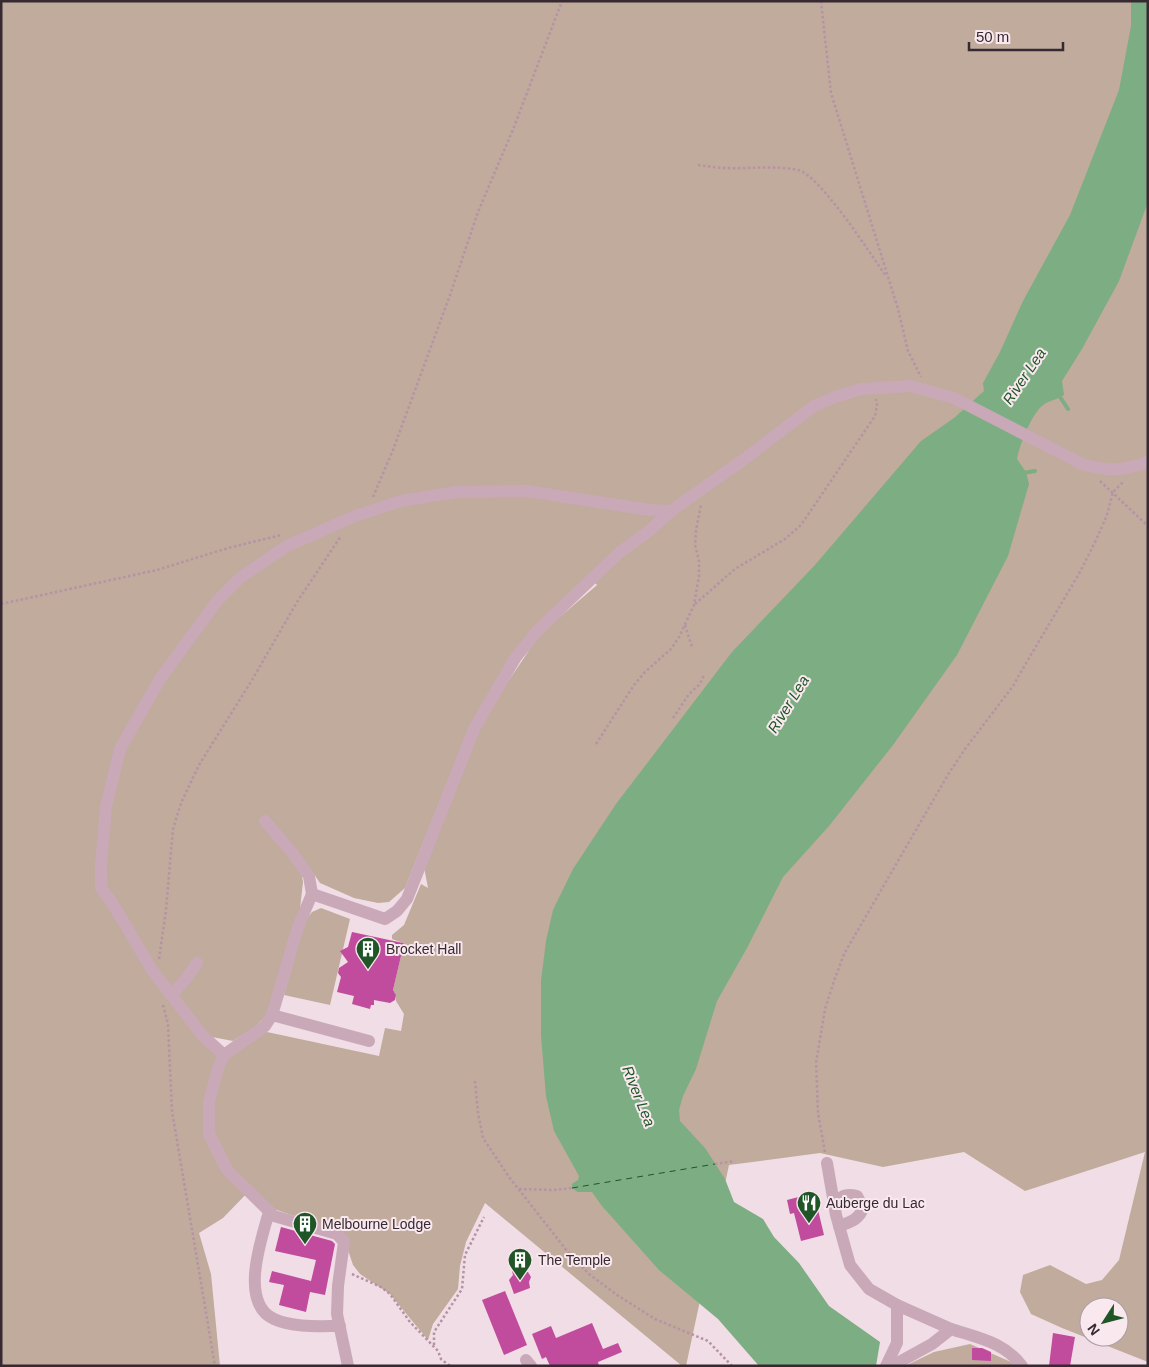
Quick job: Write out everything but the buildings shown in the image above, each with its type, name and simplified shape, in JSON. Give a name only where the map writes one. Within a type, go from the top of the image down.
[{"type":"lane","points":[[312,894],[385,919],[397,912],[407,899],[475,727],[516,657],[539,629],[620,552],[814,406],[861,389],[911,386],[954,398],[1082,464],[1104,470],[1128,469],[1144,463]]},
{"type":"lane","points":[[224,1055],[166,997],[111,901],[101,888],[106,807],[120,749],[160,680],[217,601],[241,577],[287,546],[355,516],[401,501],[465,491],[527,491],[634,508],[672,511]]},
{"type":"lane","points":[[265,821],[309,876],[312,894],[298,927],[272,1015],[265,1026],[224,1055],[218,1068],[209,1102],[209,1134],[227,1170],[269,1212],[274,1216],[337,1234],[344,1242],[338,1286],[337,1314],[347,1365]]},
{"type":"lane","points":[[166,997],[186,979],[197,963]]},
{"type":"lane","points":[[272,1015],[369,1041]]},
{"type":"lane","points":[[827,1163],[839,1226],[850,1265],[869,1289],[951,1329],[1000,1345],[1017,1359],[1022,1366]]},
{"type":"lane","points":[[834,1202],[843,1195],[849,1194],[856,1196],[863,1208],[855,1220],[839,1226]]},
{"type":"lane","points":[[269,1212],[256,1269],[255,1296],[261,1309],[274,1319],[292,1324],[340,1326]]},
{"type":"lane","points":[[886,1366],[897,1343],[897,1304]]},
{"type":"lane","points":[[892,1366],[932,1344],[951,1329]]},
{"type":"path","points":[[373,498],[393,450],[478,212],[514,127],[562,1]]},
{"type":"path","points":[[822,1],[831,93],[898,309],[908,351],[920,376],[930,391]]},
{"type":"path","points":[[698,165],[800,171],[819,186],[848,222],[888,280]]},
{"type":"path","points":[[694,605],[734,569],[785,539],[801,525],[875,416],[877,405],[875,388]]},
{"type":"path","points":[[827,1163],[818,1113],[816,1063],[825,1009],[844,954],[949,773],[1013,686],[1075,580],[1100,532],[1113,492],[1144,463]]},
{"type":"path","points":[[1082,464],[1148,526]]},
{"type":"path","points":[[596,744],[634,685],[645,672],[671,649],[680,636],[694,605],[699,576],[699,561],[695,545],[696,530],[702,504]]},
{"type":"path","points":[[152,970],[160,957],[173,829],[181,803],[199,764],[252,680],[296,602],[355,516]]},
{"type":"path","points":[[1,604],[157,570],[228,548],[283,534]]},
{"type":"path","points":[[684,625],[692,647]]},
{"type":"path","points":[[673,718],[689,694],[700,684],[704,675]]},
{"type":"path","points":[[166,997],[172,1111],[216,1366]]},
{"type":"path","points":[[475,1080],[478,1113],[483,1138],[519,1189],[571,1256],[589,1274],[617,1295],[656,1319],[708,1341],[732,1366]]},
{"type":"path","points":[[715,1164],[735,1161]]},
{"type":"path","points":[[519,1189],[554,1190],[572,1188]]},
{"type":"path","points":[[434,1346],[434,1332],[462,1289],[465,1255],[484,1217]]},
{"type":"path","points":[[350,1274],[380,1287],[390,1294],[410,1322],[438,1351],[441,1360],[450,1366]]},
{"type":"shaded area","name":"Brocket Hall","points":[[1,1],[1148,1],[1148,1362],[1110,1347],[1129,1347],[1129,1297],[1079,1297],[1079,1335],[1031,1314],[1020,1292],[1023,1275],[1050,1265],[1086,1284],[1102,1280],[1119,1260],[1145,1152],[1025,1191],[964,1152],[883,1167],[820,1153],[729,1165],[686,1366],[682,1366],[485,1203],[466,1242],[460,1266],[458,1289],[433,1324],[428,1340],[390,1294],[360,1274],[353,1265],[342,1232],[271,1208],[251,1189],[223,1218],[199,1233],[211,1274],[220,1366],[1,1366]],"holes":[[[589,577],[597,585],[540,634],[481,722],[424,867],[428,888],[421,884],[404,925],[392,935],[392,939],[403,943],[407,947],[406,954],[401,956],[393,990],[396,995],[396,1001],[404,1014],[401,1031],[385,1028],[379,1056],[267,1032],[254,1038],[232,1056],[212,1037],[233,1041],[255,1027],[266,1016],[300,909],[303,882],[301,871],[310,868],[320,883],[354,898],[378,903],[389,902],[405,888],[469,728],[515,651]]]},
{"type":"shaded area","points":[[321,908],[350,919],[330,1005],[284,995],[305,921],[312,912]]},
{"type":"shaded area","points":[[970,1344],[1011,1362],[1014,1366],[905,1366],[934,1352]]},
{"type":"water","name":"River Lea","points":[[1131,1],[1148,1],[1148,202],[1119,281],[1082,349],[1062,381],[1064,395],[1041,407],[1031,420],[1024,437],[1017,459],[1026,472],[1029,484],[1008,556],[957,655],[893,745],[829,826],[783,877],[747,948],[717,1001],[696,1069],[683,1096],[679,1110],[680,1121],[705,1148],[725,1179],[734,1202],[763,1219],[774,1237],[799,1263],[829,1306],[880,1342],[876,1366],[759,1366],[718,1319],[659,1270],[602,1206],[592,1192],[578,1192],[572,1188],[572,1184],[578,1180],[579,1176],[554,1131],[546,1096],[541,1036],[541,981],[546,941],[553,910],[573,869],[616,804],[732,652],[815,565],[921,441],[954,418],[984,391],[983,383],[1000,352],[1023,301],[1070,215],[1119,90],[1131,26]]},
{"type":"waterway","points":[[1058,394],[1068,409]]},
{"type":"waterway","points":[[1023,473],[1035,471]]},
{"type":"ferry route","points":[[572,1188],[715,1164]]},
{"type":"place","name":"Brocket Hall","points":[[368,970]]},
{"type":"place","name":"Auberge du Lac","points":[[809,1224]]},
{"type":"place","name":"Melbourne Lodge","points":[[305,1245]]},
{"type":"place","name":"The Temple","points":[[520,1281]]}]
